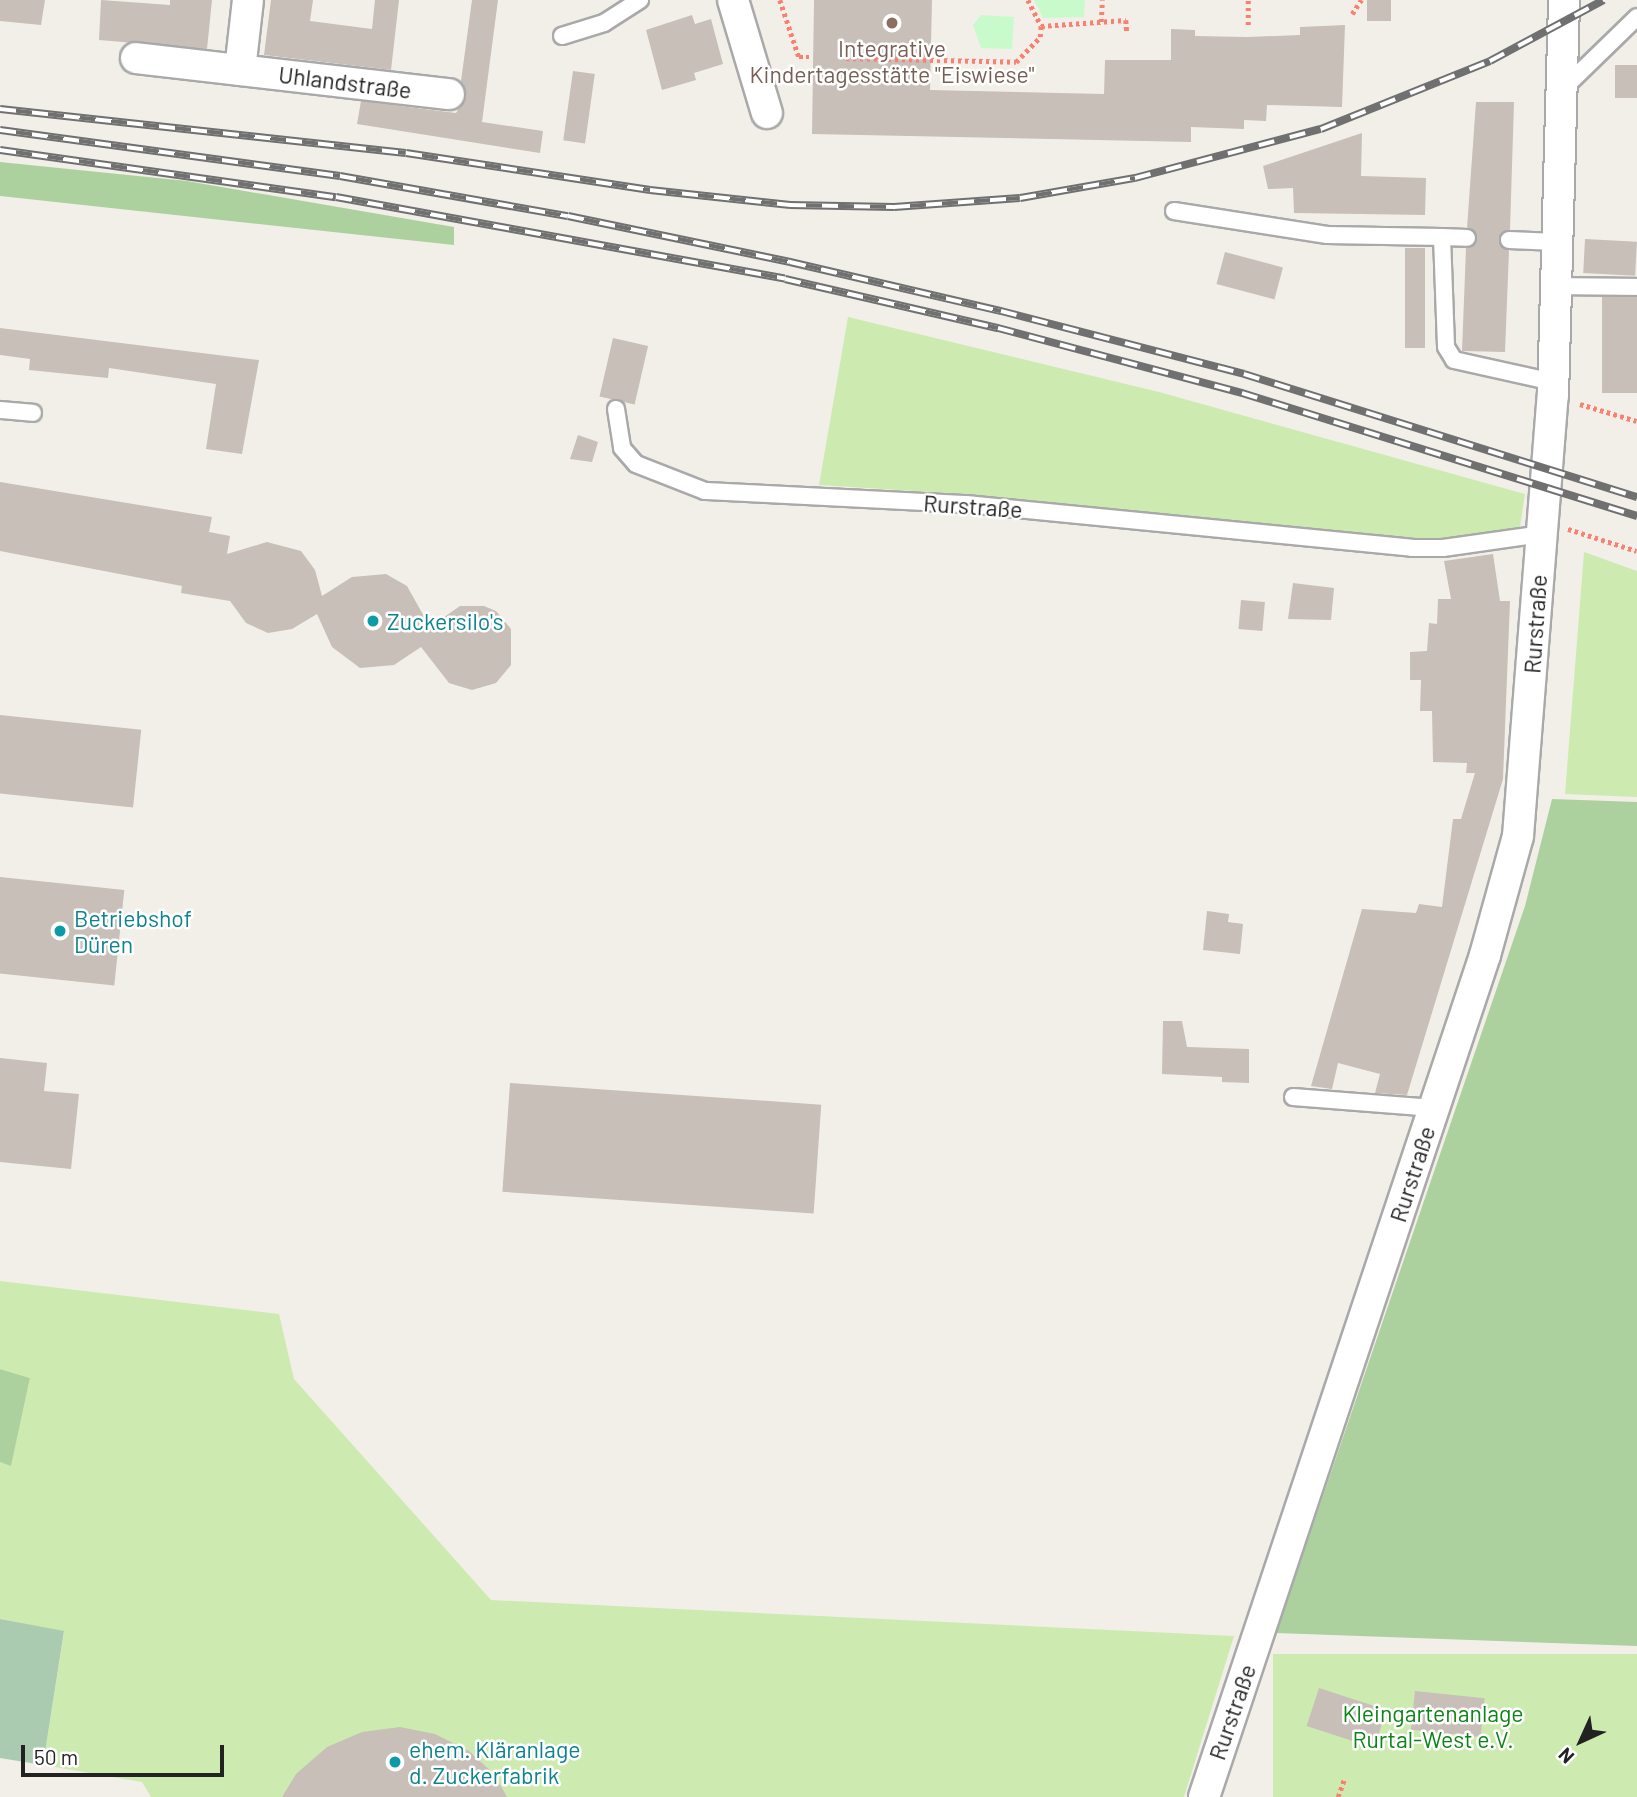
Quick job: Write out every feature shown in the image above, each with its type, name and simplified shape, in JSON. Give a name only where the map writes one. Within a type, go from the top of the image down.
[{"type":"street","points":[[240,70],[248,0]]},
{"type":"street","points":[[733,0],[768,113]]},
{"type":"street","name":"Rurstraße","points":[[1204,1797],[1485,955],[1518,836],[1553,389],[1564,0]]},
{"type":"street","name":"Uhlandstraße","points":[[136,58],[449,94]]},
{"type":"lane","points":[[562,36],[604,23],[640,0]]},
{"type":"lane","points":[[1562,91],[1637,17]]},
{"type":"lane","points":[[1174,211],[1327,235],[1467,238]]},
{"type":"lane","points":[[1441,237],[1446,347],[1454,360],[1553,389]]},
{"type":"lane","points":[[1509,240],[1558,242]]},
{"type":"lane","points":[[1556,286],[1637,287]]},
{"type":"lane","name":"Rurstraße","points":[[616,409],[622,448],[636,464],[705,491],[966,504],[1412,548],[1443,548],[1542,527]]},
{"type":"lane","points":[[0,410],[33,413]]},
{"type":"lane","points":[[1293,1097],[1434,1108]]},
{"type":"path","points":[[780,0],[799,57],[813,57]]},
{"type":"path","points":[[846,58],[1016,62],[1040,37],[1041,26],[1028,0]]},
{"type":"path","points":[[1101,22],[1102,0]]},
{"type":"path","points":[[1248,0],[1248,25]]},
{"type":"path","points":[[1352,15],[1361,0]]},
{"type":"path","points":[[1041,26],[1126,20],[1127,33]]},
{"type":"path","points":[[1553,389],[1637,421]]},
{"type":"path","points":[[1542,527],[1637,551]]},
{"type":"path","points":[[1338,1797],[1344,1780]]},
{"type":"green space","points":[[1034,0],[1085,0],[1084,17],[1043,18]]},
{"type":"green space","points":[[981,15],[1014,17],[1012,49],[981,48],[973,25]]},
{"type":"green space","points":[[0,162],[187,181],[454,227],[454,245],[0,196]]},
{"type":"green space","points":[[848,317],[1159,392],[1525,494],[1520,527],[1448,540],[1411,540],[963,494],[819,485]]},
{"type":"green space","points":[[1584,552],[1637,571],[1637,797],[1565,794]]},
{"type":"green space","points":[[1552,799],[1637,802],[1637,1646],[1276,1633],[1525,906]]},
{"type":"green space","points":[[0,1281],[279,1314],[294,1379],[491,1600],[1234,1636],[1184,1797],[151,1797],[142,1782],[43,1765],[64,1632],[0,1619],[0,1462],[11,1465],[30,1378],[0,1369]]},
{"type":"green space","points":[[0,1369],[30,1378],[11,1466],[0,1462]]},
{"type":"green space","points":[[0,1619],[64,1631],[43,1765],[0,1758]]},
{"type":"green space","name":"Kleingartenanlage Rurtal-West e.V.","points":[[1273,1654],[1637,1654],[1637,1797],[1273,1797]]},
{"type":"building","points":[[0,0],[45,0],[41,25],[0,21]]},
{"type":"building","points":[[101,0],[170,5],[170,0],[212,0],[207,49],[99,40]]},
{"type":"building","points":[[271,0],[313,0],[310,21],[372,29],[375,0],[399,0],[391,70],[264,55]]},
{"type":"building","points":[[472,0],[498,0],[482,122],[543,131],[540,153],[357,124],[361,101],[456,113],[466,97],[461,81]]},
{"type":"building","points":[[814,0],[932,0],[930,90],[1104,94],[1105,60],[1171,60],[1171,29],[1195,30],[1195,36],[1247,37],[1300,35],[1300,27],[1345,25],[1342,107],[1267,105],[1266,121],[1244,120],[1244,129],[1191,127],[1191,142],[812,134]]},
{"type":"building","points":[[1367,0],[1391,0],[1391,21],[1367,21]]},
{"type":"building","points":[[692,15],[695,24],[711,19],[723,64],[694,73],[696,80],[662,90],[646,30]]},
{"type":"building","points":[[1615,65],[1637,65],[1637,98],[1615,98]]},
{"type":"building","points":[[573,71],[595,74],[585,143],[563,140]]},
{"type":"building","points":[[1476,102],[1514,102],[1510,230],[1499,240],[1509,251],[1505,352],[1462,351],[1466,248],[1477,239],[1467,228]]},
{"type":"building","points":[[1362,133],[1361,176],[1426,178],[1425,215],[1294,213],[1293,188],[1268,189],[1263,166]]},
{"type":"building","points":[[1585,239],[1637,242],[1635,276],[1583,273]]},
{"type":"building","points":[[1405,248],[1425,248],[1425,348],[1405,348]]},
{"type":"building","points":[[1225,252],[1283,268],[1274,299],[1216,284]]},
{"type":"building","points":[[1602,297],[1637,297],[1637,393],[1602,393]]},
{"type":"building","points":[[0,328],[259,360],[242,454],[206,449],[216,384],[109,368],[108,378],[29,370],[30,359],[0,355]]},
{"type":"building","points":[[613,338],[648,346],[635,405],[600,396]]},
{"type":"building","points":[[578,435],[598,442],[592,462],[570,459]]},
{"type":"building","points":[[0,482],[212,517],[209,532],[230,536],[227,554],[267,542],[301,551],[315,570],[322,596],[352,577],[386,574],[407,586],[430,627],[460,606],[484,606],[496,611],[511,629],[511,665],[496,683],[472,690],[449,683],[421,647],[394,665],[360,668],[332,647],[317,614],[292,629],[268,633],[246,623],[230,601],[181,593],[182,586],[0,551]]},
{"type":"building","points":[[1493,554],[1500,601],[1510,601],[1503,779],[1407,1095],[1375,1093],[1380,1074],[1338,1063],[1332,1089],[1311,1086],[1362,909],[1416,913],[1419,904],[1442,907],[1453,819],[1461,819],[1475,773],[1466,773],[1467,763],[1433,762],[1432,711],[1420,711],[1421,680],[1410,680],[1410,652],[1427,651],[1429,623],[1437,624],[1438,599],[1451,599],[1444,561]]},
{"type":"building","points":[[1293,583],[1334,588],[1331,620],[1288,619]]},
{"type":"building","points":[[1241,600],[1265,602],[1262,631],[1238,629]]},
{"type":"building","points":[[0,715],[141,730],[133,807],[0,793]]},
{"type":"building","name":"Betriebshof Düren","points":[[0,877],[124,890],[114,986],[0,974]]},
{"type":"building","points":[[1207,911],[1229,914],[1228,922],[1243,924],[1240,954],[1203,950]]},
{"type":"building","points":[[1163,1021],[1182,1021],[1187,1047],[1249,1049],[1249,1083],[1222,1082],[1222,1077],[1162,1074]]},
{"type":"building","points":[[0,1058],[47,1063],[44,1091],[79,1094],[71,1169],[0,1162]]},
{"type":"building","points":[[510,1083],[821,1105],[814,1213],[502,1192]]},
{"type":"building","points":[[1319,1688],[1387,1710],[1374,1748],[1307,1726]]},
{"type":"building","points":[[1415,1691],[1485,1698],[1481,1737],[1411,1730]]},
{"type":"building","name":"ehem. Kläranlage d. Zuckerfabrik","points":[[400,1727],[435,1734],[469,1751],[494,1774],[507,1797],[282,1797],[296,1774],[327,1747],[362,1732]]},
{"type":"railway","points":[[0,109],[406,153],[650,190],[790,205],[894,207],[1020,198],[1135,178],[1321,129],[1490,61],[1604,0]]},
{"type":"railway","points":[[0,130],[340,176],[568,216],[790,262],[1001,311],[1244,374],[1637,497]]},
{"type":"railway","points":[[0,150],[336,197],[785,279],[998,328],[1242,393],[1637,516]]},
{"type":"place","name":"Integrative Kindertagesstätte \"Eiswiese\"","points":[[892,23]]},
{"type":"place","name":"Zuckersilo's","points":[[373,621]]},
{"type":"place","name":"Betriebshof Düren","points":[[60,931]]},
{"type":"place","name":"ehem. Kläranlage d. Zuckerfabrik","points":[[395,1762]]}]
